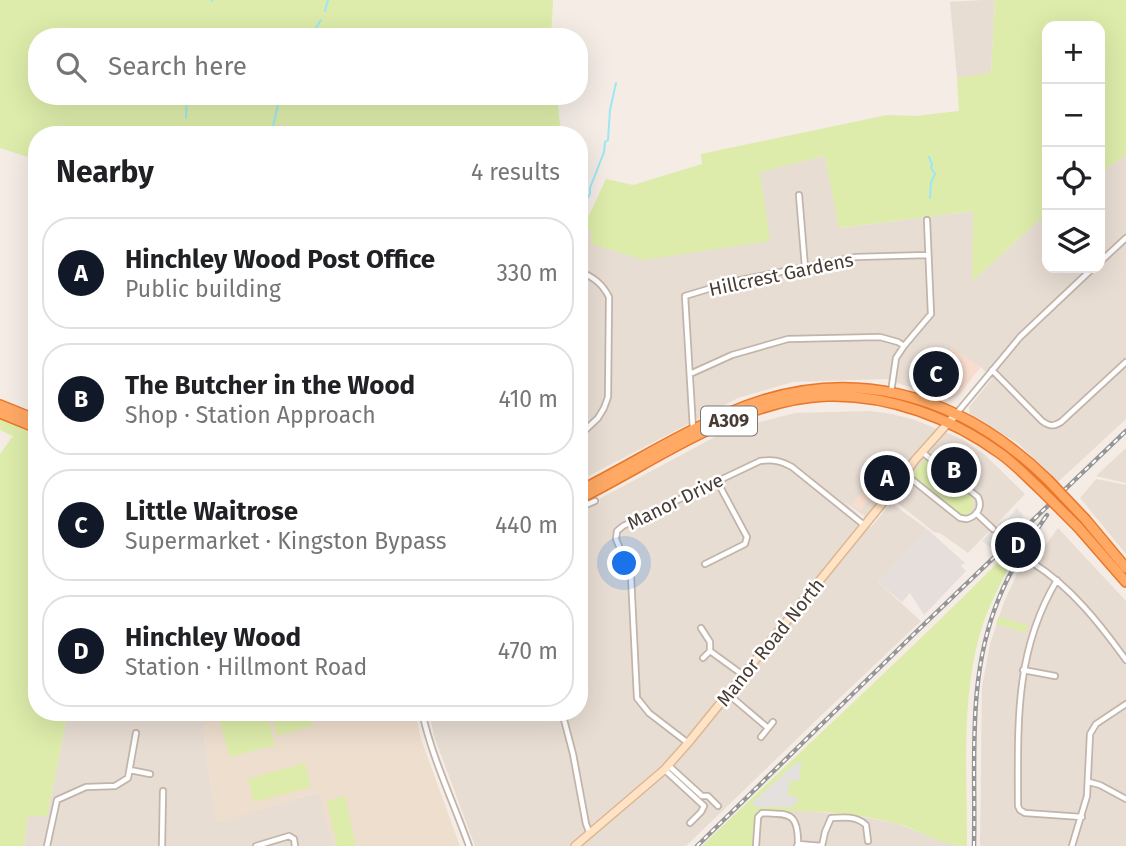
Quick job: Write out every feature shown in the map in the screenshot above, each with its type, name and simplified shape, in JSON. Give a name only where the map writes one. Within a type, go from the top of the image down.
[{"type":"highway","name":"A309","points":[[588,486],[693,430],[752,403],[827,389],[892,392],[918,398],[956,414],[1008,444],[1048,480],[1126,568]]},
{"type":"highway","points":[[892,392],[943,414],[948,423]]},
{"type":"highway","name":"A309","points":[[588,494],[740,416],[778,403],[827,396],[868,398],[894,403],[948,423],[1001,454],[1078,527],[1126,582]]},
{"type":"highway","points":[[0,405],[28,416]]},
{"type":"highway","points":[[0,413],[28,424]]},
{"type":"highway","points":[[956,414],[958,422],[1001,454]]},
{"type":"street","points":[[799,194],[806,267]]},
{"type":"street","points":[[894,403],[891,400],[896,358],[931,314],[927,220]]},
{"type":"street","points":[[1105,257],[1126,238]]},
{"type":"street","name":"Hillcrest Gardens","points":[[693,430],[685,296],[735,281],[856,257],[928,255]]},
{"type":"street","points":[[956,414],[1020,337],[1088,273]]},
{"type":"street","points":[[588,275],[596,279],[609,297],[608,397],[598,418],[588,427]]},
{"type":"street","points":[[690,374],[732,355],[788,339],[880,337],[904,346]]},
{"type":"street","points":[[992,370],[1042,421],[1055,426],[1126,362]]},
{"type":"street","name":"Manor Road North","points":[[575,846],[666,768],[865,526],[922,452],[956,414]]},
{"type":"street","points":[[905,474],[960,519],[967,519],[976,513],[980,503],[978,497],[922,452]]},
{"type":"street","name":"Manor Drive","points":[[688,743],[649,713],[637,698],[631,576],[615,539],[617,531],[717,481],[760,461],[771,459],[792,467],[865,526]]},
{"type":"street","points":[[705,564],[745,544],[747,537],[717,481]]},
{"type":"street","points":[[588,504],[595,501]]},
{"type":"street","points":[[976,513],[993,529]]},
{"type":"street","points":[[1033,563],[1057,580],[1083,606],[1126,660]]},
{"type":"street","points":[[1057,580],[1040,614],[1023,670],[1018,723],[1018,808],[1025,813],[1082,817]]},
{"type":"street","points":[[701,628],[710,642],[710,651],[703,658]]},
{"type":"street","points":[[710,651],[743,676]]},
{"type":"street","points":[[1023,670],[1055,676]]},
{"type":"street","points":[[728,694],[768,728]]},
{"type":"street","points":[[1072,846],[1087,796],[1089,741],[1093,728],[1126,704]]},
{"type":"street","points":[[424,721],[434,757],[469,846]]},
{"type":"street","points":[[564,721],[590,834]]},
{"type":"street","points":[[761,737],[773,722]]},
{"type":"street","points":[[47,846],[57,800],[86,786],[115,786],[128,778],[136,733]]},
{"type":"street","points":[[666,768],[702,796],[708,796],[718,806]]},
{"type":"street","points":[[666,768],[704,806],[690,823]]},
{"type":"street","points":[[130,770],[149,774]]},
{"type":"street","points":[[1089,782],[1126,799]]},
{"type":"street","points":[[162,846],[163,791]]},
{"type":"street","points":[[756,846],[758,817],[762,813],[788,814],[794,819],[798,830],[798,845],[822,846],[831,818],[844,817],[861,820],[866,825],[868,841]]},
{"type":"street","points":[[256,846],[289,835],[294,839],[295,846]]},
{"type":"shaded area","points":[[995,0],[991,74],[957,78],[950,2]]},
{"type":"shaded area","points":[[1126,155],[1126,419],[1058,482],[1018,443],[970,415],[969,407],[992,379],[981,367],[937,363],[915,389],[886,379],[793,382],[738,398],[588,476],[588,228],[591,230],[760,171],[825,156],[840,228],[973,211],[973,280],[1042,218],[1042,273],[1105,273],[1105,170]]},
{"type":"shaded area","points":[[951,348],[981,367],[958,396],[944,399],[915,389]]},
{"type":"shaded area","points":[[870,411],[915,420],[962,439],[984,454],[1025,494],[968,553],[940,533],[934,532],[889,496],[869,520],[844,501],[871,527],[891,503],[927,529],[878,582],[921,621],[686,846],[475,846],[431,721],[588,721],[588,508],[600,503],[599,499],[726,431],[795,413]]},
{"type":"shaded area","points":[[1126,448],[1126,483],[1096,476]]},
{"type":"shaded area","points":[[894,453],[902,458],[860,511],[852,505]]},
{"type":"shaded area","points":[[1096,479],[1126,485],[1126,554],[1080,498]]},
{"type":"shaded area","points":[[1017,508],[1024,517],[1010,531],[1005,527],[994,539],[998,544],[993,550],[982,541]]},
{"type":"shaded area","points":[[1058,528],[1126,601],[1126,846],[980,846],[982,687],[990,644],[1004,602],[1023,561],[1028,553],[1036,558]]},
{"type":"shaded area","points":[[927,529],[965,563],[961,566],[966,571],[924,615],[910,593],[902,602],[878,582]]},
{"type":"shaded area","points":[[66,721],[204,721],[217,822],[320,792],[333,846],[24,846],[28,816],[47,816]]},
{"type":"shaded area","points":[[204,721],[417,721],[460,846],[333,846],[319,792],[217,823]]},
{"type":"shaded area","points":[[802,761],[799,781],[790,781],[788,795],[798,798],[798,802],[791,807],[760,807],[752,803],[792,766]]},
{"type":"shaded area","points":[[799,810],[896,823],[961,846],[753,846],[754,811]]},
{"type":"green space","points":[[0,0],[553,0],[551,28],[28,28],[28,105],[558,105],[560,126],[28,126],[28,157],[0,148]]},
{"type":"green space","points":[[995,0],[1126,0],[1126,155],[1105,170],[1105,21],[1042,21],[1042,218],[972,281],[973,211],[839,228],[825,156],[760,172],[770,241],[644,260],[591,244],[588,217],[606,179],[633,185],[702,164],[701,154],[887,115],[916,116],[959,111],[957,78],[991,73]]},
{"type":"green space","points":[[0,418],[28,430],[28,721],[66,721],[47,816],[28,816],[24,846],[0,846],[0,454],[13,436],[0,430]]},
{"type":"green space","points":[[925,459],[972,497],[973,506],[968,515],[959,515],[911,477]]},
{"type":"green space","points":[[1011,549],[1016,554],[986,615],[973,663],[966,741],[967,846],[948,843],[904,826],[860,816],[825,812],[755,811],[753,846],[702,846],[935,625]]},
{"type":"green space","points":[[999,616],[1028,626],[1026,633],[996,624]]},
{"type":"green space","points":[[220,721],[268,721],[275,745],[230,757]]},
{"type":"green space","points":[[273,721],[312,721],[313,726],[277,736]]},
{"type":"green space","points":[[305,763],[311,787],[254,802],[248,779]]},
{"type":"green space","points":[[345,796],[356,846],[337,846],[327,801]]},
{"type":"waterway","points":[[325,11],[328,0]]},
{"type":"waterway","points":[[316,28],[321,20]]},
{"type":"waterway","points":[[588,197],[605,142],[608,140],[610,110],[616,83]]},
{"type":"waterway","points":[[186,118],[187,105]]},
{"type":"waterway","points":[[273,126],[278,105]]},
{"type":"waterway","points":[[929,157],[935,174],[931,182],[930,198]]},
{"type":"railway","points":[[697,846],[1126,431]]},
{"type":"railway","points":[[974,846],[975,720],[981,658],[1004,587],[1047,515]]},
{"type":"place","name":"Little Waitrose","points":[[936,374]]},
{"type":"place","name":"The Butcher in the Wood","points":[[954,470]]},
{"type":"place","name":"Hinchley Wood Post Office","points":[[887,478]]},
{"type":"place","name":"Hinchley Wood","points":[[1018,545]]}]
